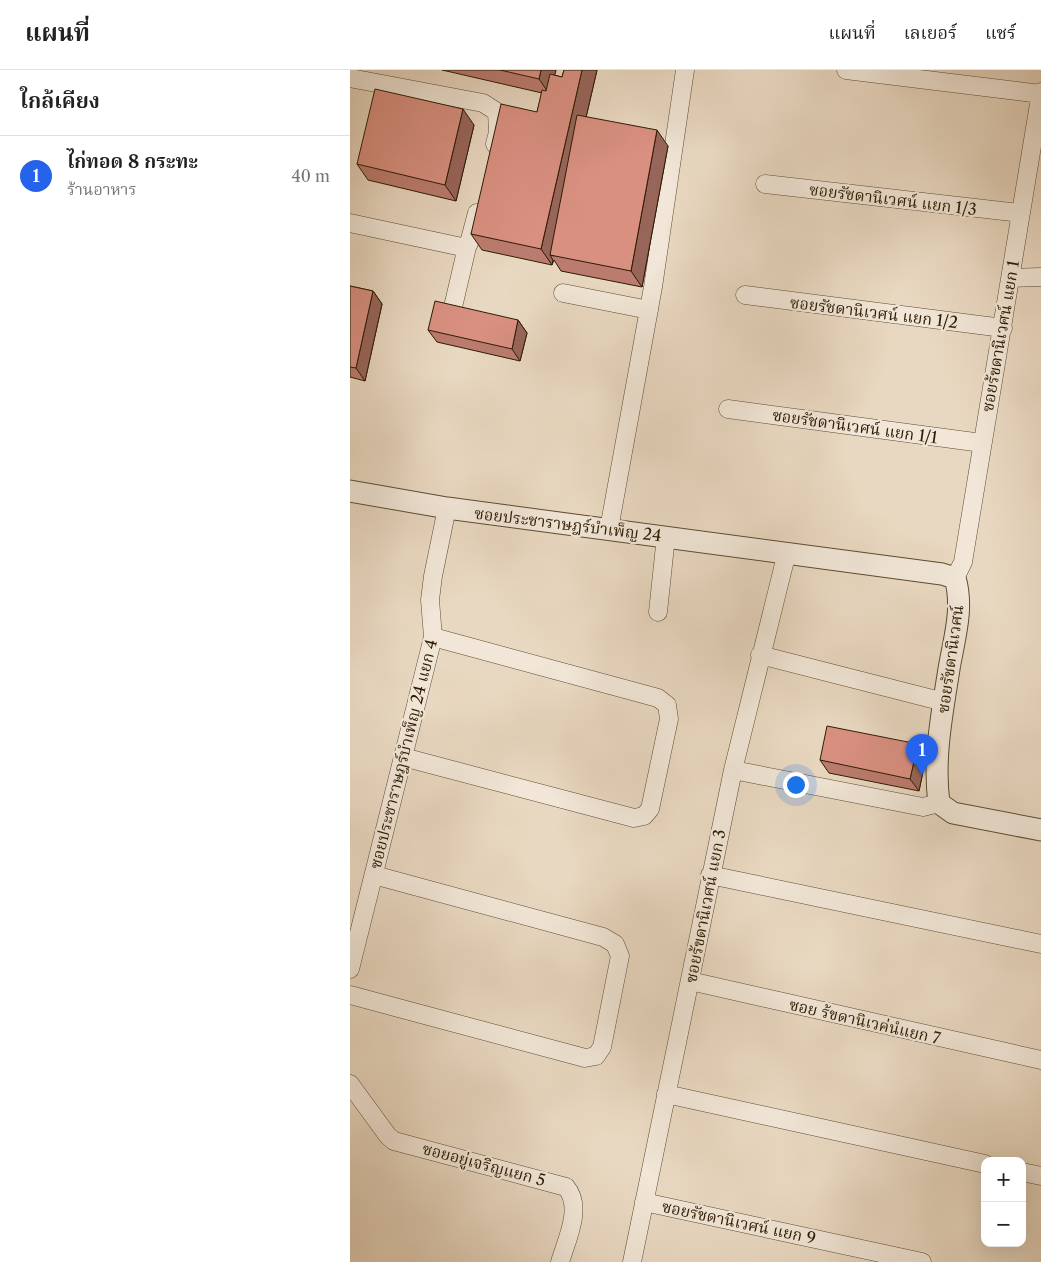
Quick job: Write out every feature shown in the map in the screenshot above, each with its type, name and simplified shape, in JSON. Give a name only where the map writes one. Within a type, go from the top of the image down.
[{"type":"street","points":[[609,529],[649,310],[685,70]]},
{"type":"street","points":[[846,70],[1041,93]]},
{"type":"street","points":[[350,78],[483,103],[497,112],[498,132],[491,160]]},
{"type":"street","name":"ซอยร้ขดานิเวศน์ แยก 1","points":[[955,578],[963,562],[1041,93]]},
{"type":"street","name":"ซอยรัชดานิเวศน์ แยก 1/3","points":[[765,184],[1020,214]]},
{"type":"street","points":[[453,307],[481,197]]},
{"type":"street","points":[[350,223],[467,247]]},
{"type":"street","points":[[1011,278],[1041,277]]},
{"type":"street","points":[[563,293],[649,310]]},
{"type":"street","name":"ซอยรัชดานิเวศน์ แยก 1/2","points":[[745,295],[1003,328]]},
{"type":"street","name":"ซอยรัชดานิเวศน์ แยก 1/1","points":[[728,409],[982,443]]},
{"type":"street","name":"ซอยประชาราษฎร์บำเพ็ญ 24","points":[[350,492],[447,508],[787,552]]},
{"type":"street","name":"ซอยประชาราษฎร์บำเพ็ญ 24 แยก 4","points":[[350,969],[433,637],[430,600],[447,508]]},
{"type":"street","points":[[658,612],[666,536]]},
{"type":"street","points":[[787,552],[942,574],[955,578]]},
{"type":"street","name":"ซอยร้ขดานิเวศน์ แยก 3","points":[[632,1262],[710,875],[760,656],[787,552]]},
{"type":"street","name":"ซอยรัชดานิเวศน์","points":[[939,803],[935,774],[944,702],[960,604],[955,578]]},
{"type":"street","points":[[403,757],[634,818],[644,816],[650,809],[669,719],[667,705],[658,698],[433,637]]},
{"type":"street","points":[[760,656],[944,702]]},
{"type":"street","points":[[733,770],[923,807],[939,803],[953,813],[1041,830]]},
{"type":"street","points":[[350,995],[585,1058],[596,1056],[602,1047],[620,956],[615,944],[603,937],[374,875]]},
{"type":"street","points":[[710,875],[1041,944]]},
{"type":"street","name":"ซอย ร้ขดานิเวค่นํแยก 7","points":[[690,981],[1041,1060]]},
{"type":"street","name":"ซอยอยู่เจริญแยก 5","points":[[350,1084],[388,1136],[394,1141],[566,1187],[573,1195],[575,1207],[560,1262]]},
{"type":"street","points":[[666,1094],[981,1163]]},
{"type":"street","points":[[1026,1173],[1041,1176]]},
{"type":"street","name":"ซอยรัชดานิเวศน์ แยก 9","points":[[644,1202],[922,1262]]},
{"type":"building","points":[[500,70],[541,70],[539,79]]},
{"type":"building","points":[[564,70],[582,70],[541,249],[471,234],[501,104],[537,112],[542,90],[546,91],[550,74],[562,77]]},
{"type":"building","points":[[375,89],[463,109],[445,185],[357,164]]},
{"type":"building","points":[[577,115],[657,130],[631,271],[550,255]]},
{"type":"building","points":[[350,286],[373,291],[356,368],[350,367]]},
{"type":"building","points":[[435,301],[518,320],[512,349],[428,330]]},
{"type":"building","points":[[827,726],[918,744],[910,779],[820,760]]},
{"type":"place","name":"ไก่ทอด 8 กระทะ","points":[[922,775]]}]
